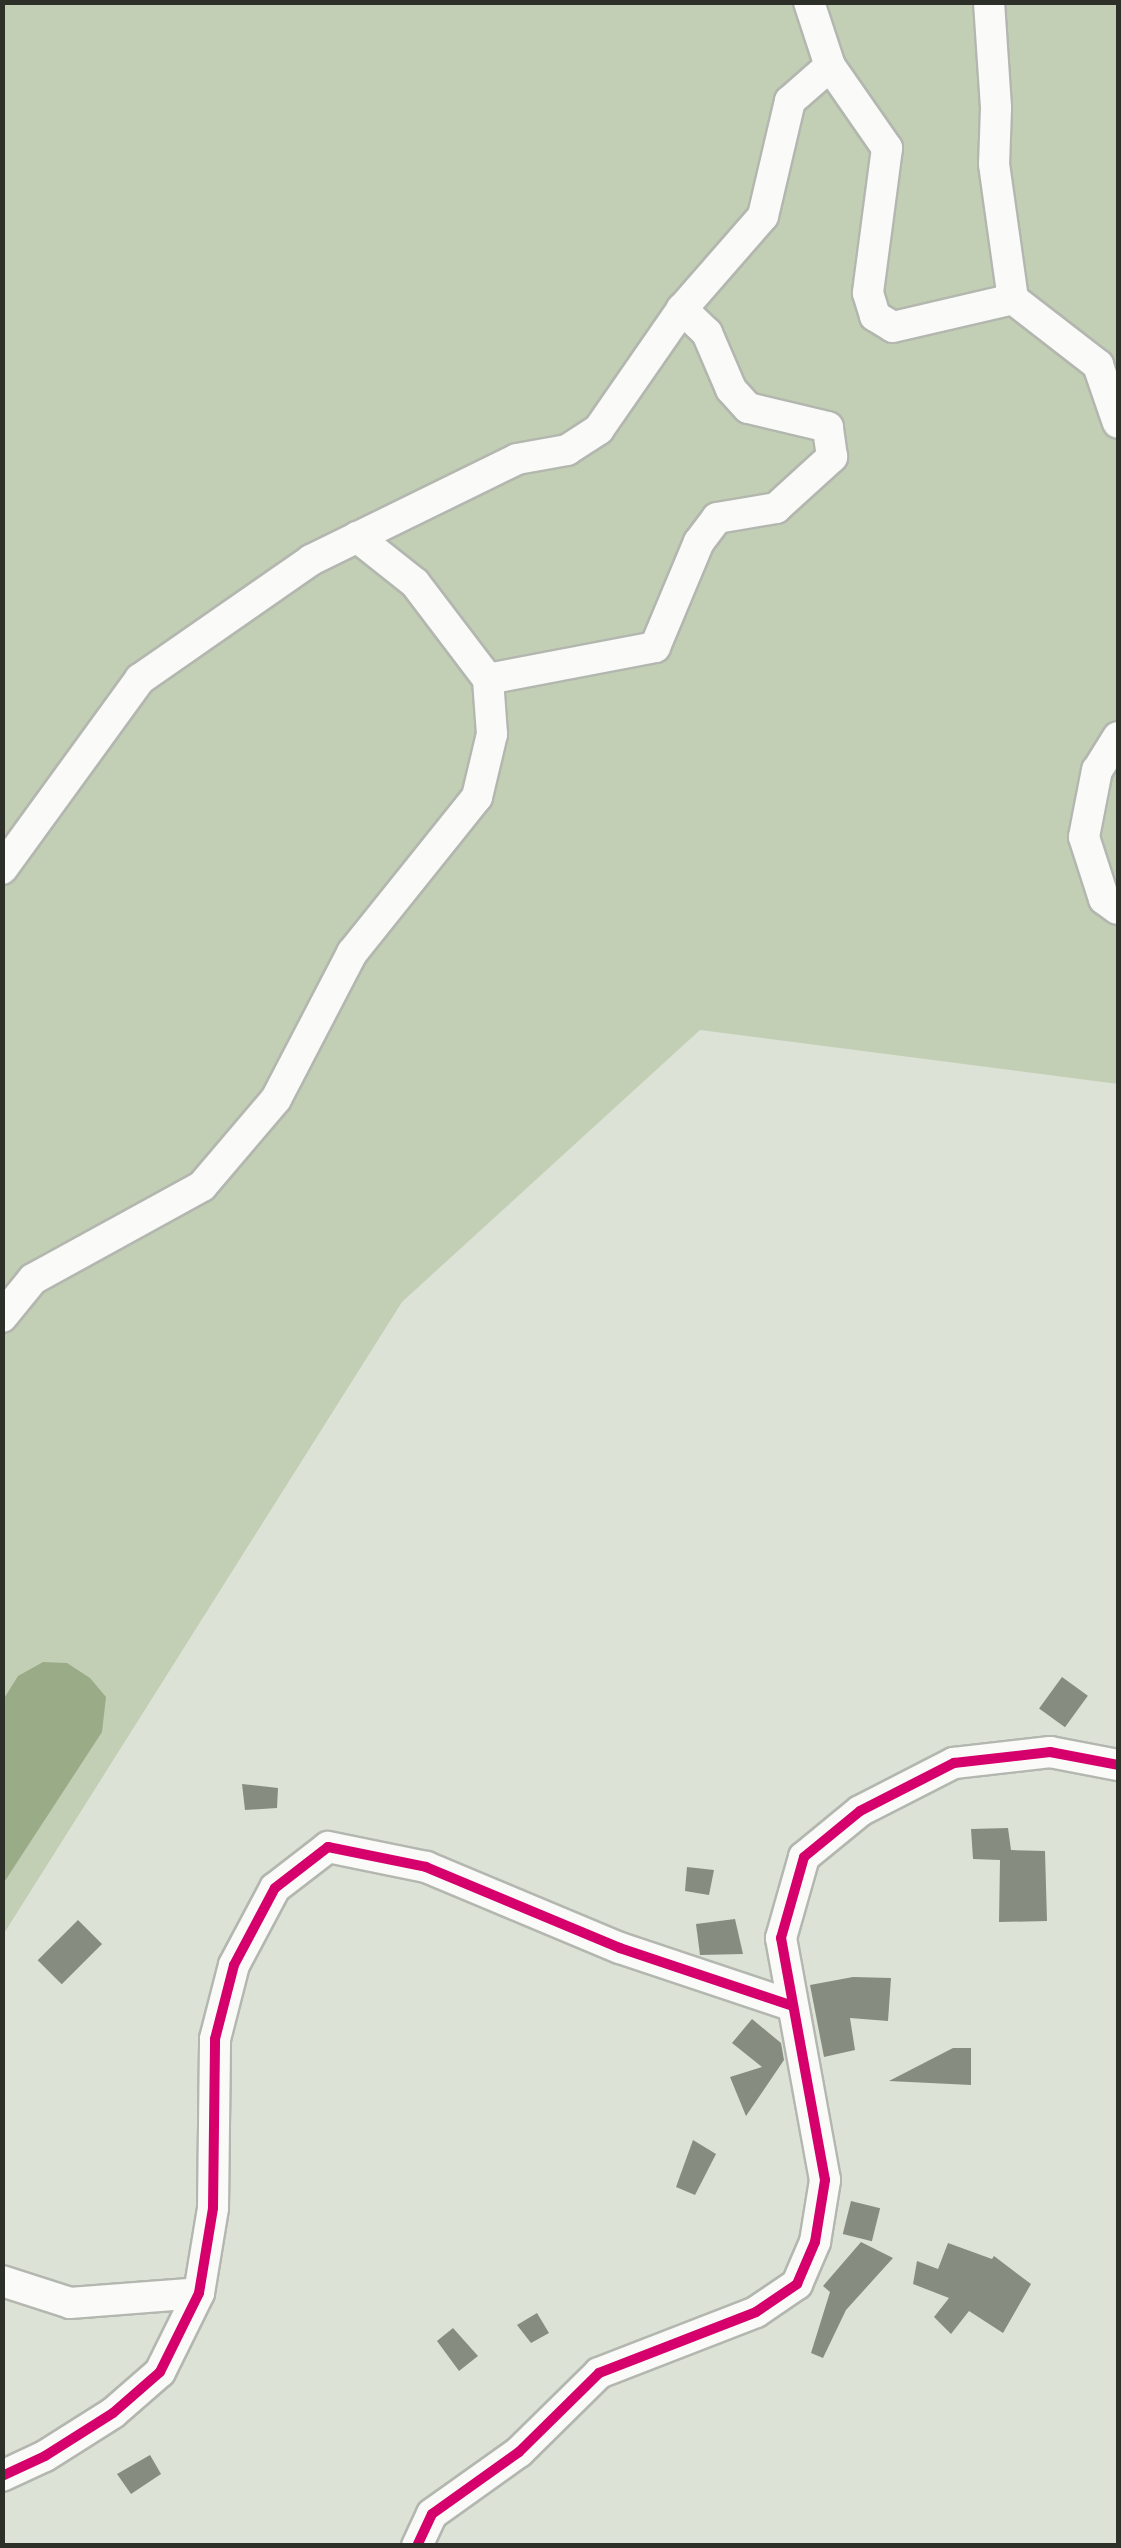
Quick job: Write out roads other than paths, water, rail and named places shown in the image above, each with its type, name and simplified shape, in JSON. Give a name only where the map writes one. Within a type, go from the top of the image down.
[{"type":"street","points":[[809,2],[830,66],[886,148],[868,293],[874,316],[893,327],[1013,300]]},
{"type":"street","points":[[989,2],[996,108],[994,164],[1013,300],[1098,366],[1118,423]]},
{"type":"street","points":[[2,869],[140,679],[311,560],[517,459],[566,450],[598,430],[682,310],[763,216],[790,100],[830,66]]},
{"type":"street","points":[[488,679],[655,646],[699,542],[716,518],[776,508],[832,457],[828,428],[748,408],[732,388],[706,333],[682,310]]},
{"type":"street","points":[[2,1316],[32,1279],[202,1186],[276,1099],[352,953],[476,796],[492,734],[488,679],[415,584],[357,536]]},
{"type":"street","points":[[1118,737],[1097,770],[1084,837],[1104,900],[1118,909]]},
{"type":"street","points":[[417,2546],[432,2514],[519,2452],[599,2373],[756,2312],[797,2284],[814,2242],[825,2180],[812,2094],[790,2005],[781,1938],[804,1858],[860,1811],[954,1763],[1050,1752],[1118,1765]]},
{"type":"street","points":[[2,2476],[44,2456],[112,2413],[160,2372],[199,2293],[213,2208],[215,2038],[234,1965],[274,1888],[328,1846],[426,1867],[620,1948],[790,2005]]},
{"type":"street","points":[[2,2281],[70,2303],[199,2293]]}]
